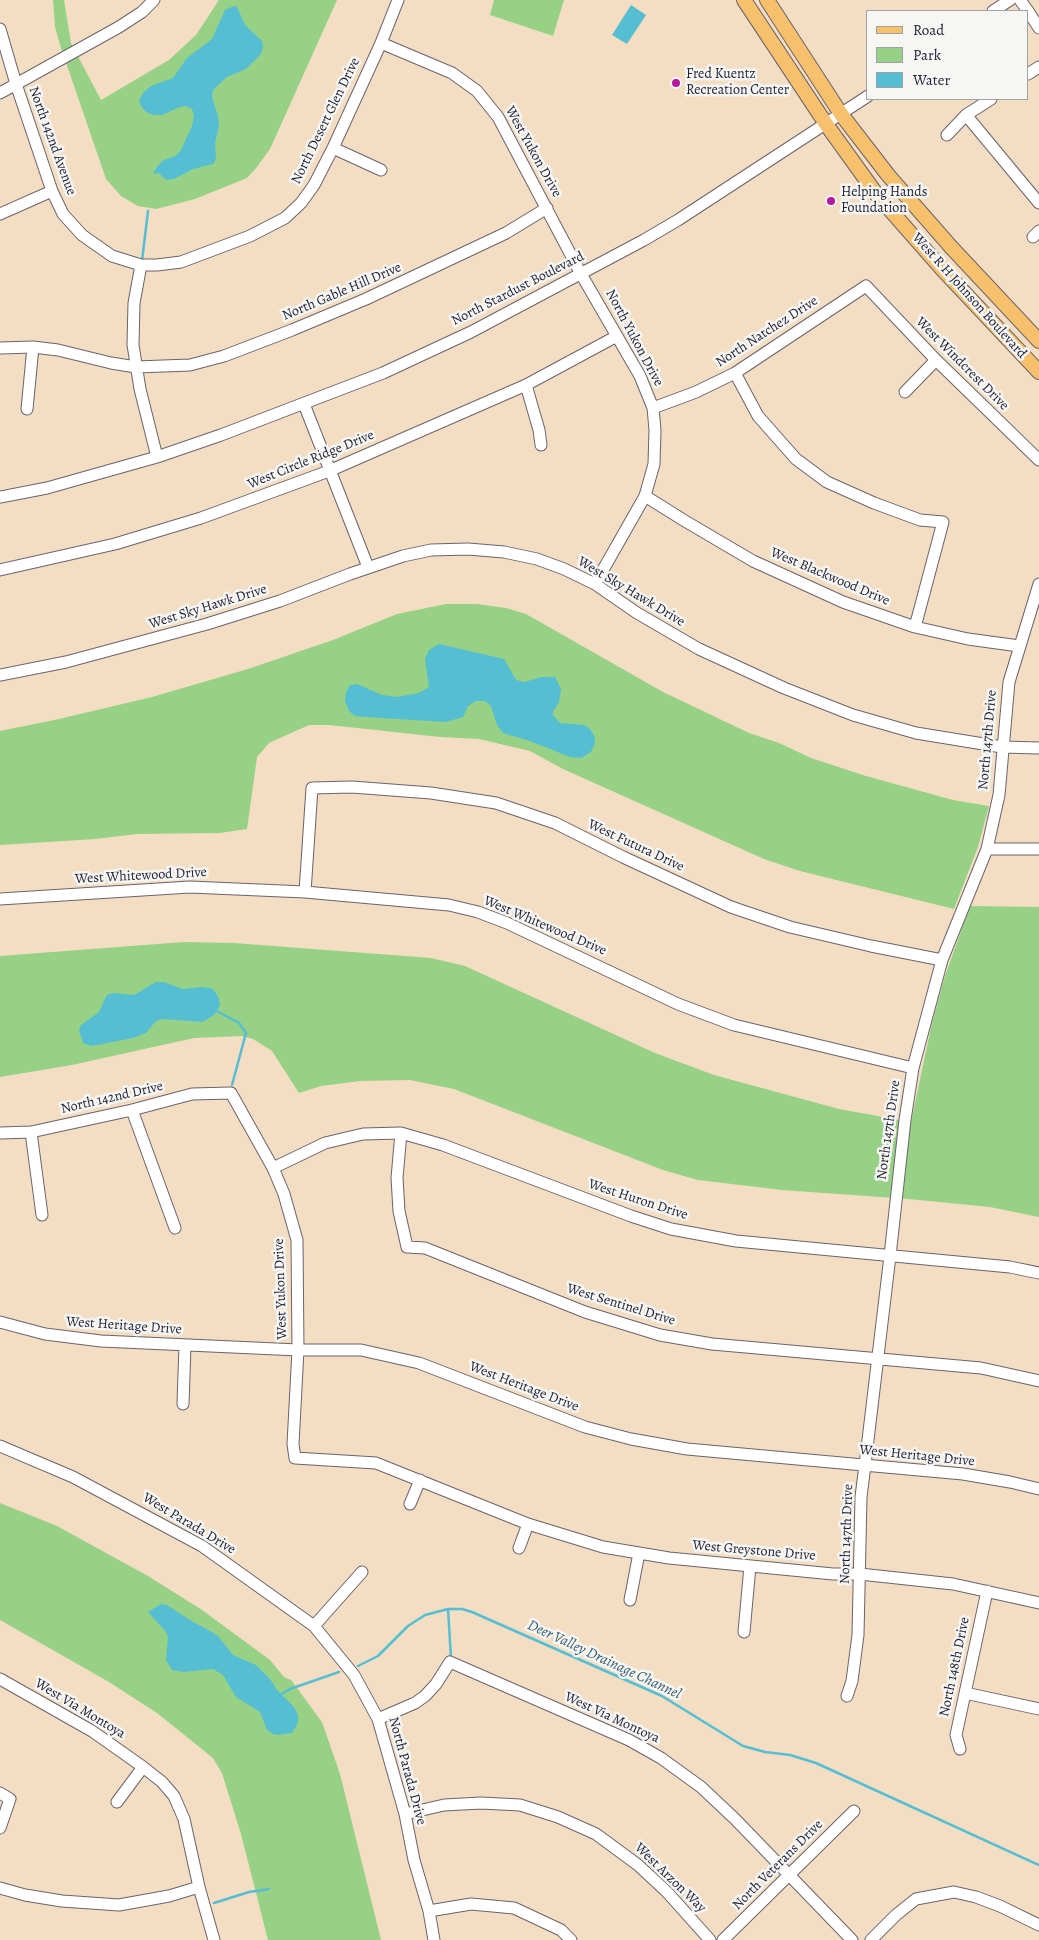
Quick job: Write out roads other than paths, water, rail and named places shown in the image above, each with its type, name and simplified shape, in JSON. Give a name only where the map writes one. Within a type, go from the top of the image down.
[{"type":"main road","name":"West R H Johnson Boulevard","points":[[744,0],[826,124],[877,195],[1039,372]]},
{"type":"main road","name":"West R H Johnson Boulevard","points":[[767,0],[841,114],[888,175],[950,247],[1039,341]]},
{"type":"street","points":[[0,93],[119,27],[142,12],[154,0]]},
{"type":"street","name":"North Desert Glen Drive","points":[[141,265],[181,262],[250,236],[285,218],[301,203],[314,185],[333,148],[381,43],[398,0]]},
{"type":"street","points":[[995,10],[1010,0]]},
{"type":"street","points":[[1029,13],[1039,28]]},
{"type":"street","name":"North 142nd Avenue","points":[[0,29],[16,84],[52,191],[63,214],[82,235],[112,256],[141,265]]},
{"type":"street","name":"West Yukon Drive","points":[[381,43],[452,73],[477,91],[498,117],[581,274]]},
{"type":"street","name":"North Stardust Boulevard","points":[[0,497],[47,488],[157,457],[304,404],[383,373],[471,332],[644,240],[678,220],[866,97]]},
{"type":"street","points":[[947,135],[966,115],[988,100]]},
{"type":"street","points":[[966,115],[1039,203]]},
{"type":"street","points":[[333,148],[381,170]]},
{"type":"street","points":[[0,214],[52,191]]},
{"type":"street","name":"North Gable Hill Drive","points":[[0,348],[32,347],[58,350],[136,367],[190,365],[224,356],[292,330],[432,270],[506,233],[547,208]]},
{"type":"street","points":[[141,265],[133,322],[136,367],[157,457]]},
{"type":"street","name":"North Yukon Drive","points":[[581,274],[640,376],[653,408],[655,430],[654,464],[646,496],[595,584]]},
{"type":"street","name":"West Windcrest Drive","points":[[866,286],[936,360],[1039,460]]},
{"type":"street","name":"North Natchez Drive","points":[[653,408],[696,392],[735,373],[866,286]]},
{"type":"street","name":"West Circle Ridge Drive","points":[[0,570],[115,544],[201,518],[330,470],[463,414],[526,385],[617,336]]},
{"type":"street","points":[[27,410],[32,347]]},
{"type":"street","points":[[905,392],[936,360]]},
{"type":"street","points":[[735,373],[758,416],[796,459],[827,482],[874,503],[920,520],[943,522],[916,627]]},
{"type":"street","points":[[526,385],[539,430],[541,445]]},
{"type":"street","points":[[304,404],[368,567]]},
{"type":"street","name":"West Blackwood Drive","points":[[646,496],[753,561],[843,602],[916,627],[1019,646]]},
{"type":"street","name":"West Sky Hawk Drive","points":[[0,675],[66,662],[207,624],[403,556],[431,550],[468,549],[504,552],[537,559],[564,569],[595,584],[637,613],[699,649],[784,688],[853,715],[916,733],[1002,748],[1039,748]]},
{"type":"street","name":"North 147th Drive","points":[[848,1696],[852,1681],[858,1635],[861,1497],[890,1256],[904,1120],[913,1068],[942,960],[987,849],[999,795],[1009,682],[1039,584]]},
{"type":"street","name":"West Futura Drive","points":[[305,892],[312,788],[352,787],[421,792],[496,803],[555,823],[731,907],[790,927],[942,960]]},
{"type":"street","points":[[987,849],[1039,849]]},
{"type":"street","name":"West Whitewood Drive","points":[[0,899],[190,887],[305,892],[449,905],[478,912],[507,923],[678,1004],[734,1025],[913,1068]]},
{"type":"street","name":"West Yukon Drive","points":[[231,1093],[273,1168],[284,1194],[297,1240],[298,1350]]},
{"type":"street","name":"North 142nd Drive","points":[[0,1133],[31,1132],[132,1110],[192,1094],[231,1093]]},
{"type":"street","points":[[132,1110],[175,1228]]},
{"type":"street","points":[[31,1132],[42,1215]]},
{"type":"street","name":"West Huron Drive","points":[[273,1168],[326,1143],[363,1134],[401,1133],[443,1144],[631,1216],[671,1229],[736,1241],[1010,1267],[1039,1274]]},
{"type":"street","name":"West Sentinel Drive","points":[[401,1133],[396,1178],[399,1211],[407,1248],[425,1248],[585,1312],[660,1335],[712,1344],[981,1368],[1039,1381]]},
{"type":"street","name":"West Heritage Drive","points":[[0,1322],[20,1328],[73,1338],[298,1350],[361,1350],[419,1363],[585,1427],[631,1439],[687,1449],[963,1474],[1039,1489]]},
{"type":"street","points":[[183,1404],[185,1345]]},
{"type":"street","name":"West Greystone Drive","points":[[298,1350],[293,1444],[295,1458],[376,1463],[528,1524],[603,1547],[669,1558],[953,1584],[1039,1603]]},
{"type":"street","name":"West Parada Drive","points":[[0,1446],[73,1477],[202,1546],[314,1626]]},
{"type":"street","points":[[410,1504],[420,1480]]},
{"type":"street","points":[[519,1548],[528,1524]]},
{"type":"street","points":[[630,1600],[639,1553]]},
{"type":"street","points":[[744,1632],[750,1566]]},
{"type":"street","points":[[314,1626],[362,1572]]},
{"type":"street","name":"North 148th Drive","points":[[960,1749],[956,1735],[987,1591]]},
{"type":"street","name":"North Parada Drive","points":[[314,1626],[354,1675],[378,1719],[429,1911],[434,1940]]},
{"type":"street","name":"West Via Montoya","points":[[378,1719],[415,1703],[425,1696],[436,1684],[450,1662],[630,1740],[661,1758],[701,1787],[735,1819],[852,1940]]},
{"type":"street","name":"West Via Montoya","points":[[0,1680],[76,1721],[143,1767],[162,1782],[174,1796],[184,1818],[199,1887],[214,1940]]},
{"type":"street","points":[[965,1693],[1039,1709]]},
{"type":"street","points":[[117,1802],[143,1767]]},
{"type":"street","points":[[0,1828],[5,1796]]},
{"type":"street","name":"West Arzon Way","points":[[404,1814],[444,1805],[481,1803],[520,1805],[558,1817],[596,1834],[638,1865],[667,1892],[710,1940]]},
{"type":"street","name":"North Veterans Drive","points":[[723,1940],[854,1811]]},
{"type":"street","points":[[0,1888],[25,1895],[62,1901],[119,1905],[169,1896],[199,1887]]},
{"type":"street","points":[[871,1940],[916,1898],[954,1892],[976,1897],[1000,1906],[1039,1925]]},
{"type":"street","points":[[429,1911],[471,1904],[514,1908],[561,1930],[571,1940]]},
{"type":"water","points":[[631,5],[646,15],[627,44],[612,35]]},
{"type":"water","points":[[234,6],[237,7],[245,25],[262,41],[261,54],[246,69],[227,77],[213,90],[212,97],[219,125],[215,144],[216,159],[213,164],[193,169],[174,179],[166,180],[159,173],[154,174],[154,171],[162,161],[175,156],[181,150],[192,126],[194,116],[192,109],[186,106],[162,115],[154,115],[146,112],[139,100],[151,86],[173,78],[187,58],[212,39],[225,10]]},
{"type":"water","points":[[439,644],[504,659],[516,680],[525,682],[541,677],[555,677],[561,689],[559,702],[552,714],[560,723],[584,725],[589,728],[594,735],[595,743],[591,752],[581,758],[570,757],[530,741],[503,733],[497,725],[491,706],[485,701],[476,701],[468,706],[463,717],[446,722],[355,716],[349,711],[345,701],[346,692],[350,685],[357,684],[382,695],[397,697],[419,693],[429,687],[425,659],[429,650]]},
{"type":"water","points":[[156,982],[164,982],[183,989],[202,987],[213,989],[219,998],[220,1005],[214,1015],[202,1022],[162,1019],[155,1022],[146,1033],[133,1038],[92,1046],[83,1043],[79,1030],[81,1025],[99,1012],[107,995],[113,993],[134,995]]},
{"type":"water","points":[[161,1604],[167,1605],[218,1636],[233,1655],[256,1665],[294,1707],[298,1715],[298,1723],[292,1733],[278,1735],[267,1730],[260,1712],[236,1697],[223,1675],[213,1669],[184,1672],[172,1670],[166,1660],[168,1637],[166,1632],[148,1612]]},
{"type":"waterway","points":[[142,261],[148,211]]},
{"type":"waterway","points":[[215,1010],[239,1023],[246,1033],[232,1085]]},
{"type":"waterway","points":[[448,1609],[451,1658]]},
{"type":"waterway","name":"Deer Valley Drainage Channel","points":[[358,1666],[378,1656],[408,1626],[425,1615],[448,1609],[462,1609],[662,1696],[743,1746],[765,1752],[790,1755],[816,1763],[1039,1865]]},
{"type":"waterway","name":"Deer Valley Drainage Channel","points":[[280,1695],[290,1689],[339,1672]]},
{"type":"waterway","points":[[214,1903],[249,1892],[269,1889]]},
{"type":"place","name":"Fred Kuentz Recreation Center","points":[[676,83]]},
{"type":"place","name":"Helping Hands Foundation","points":[[831,201]]}]
